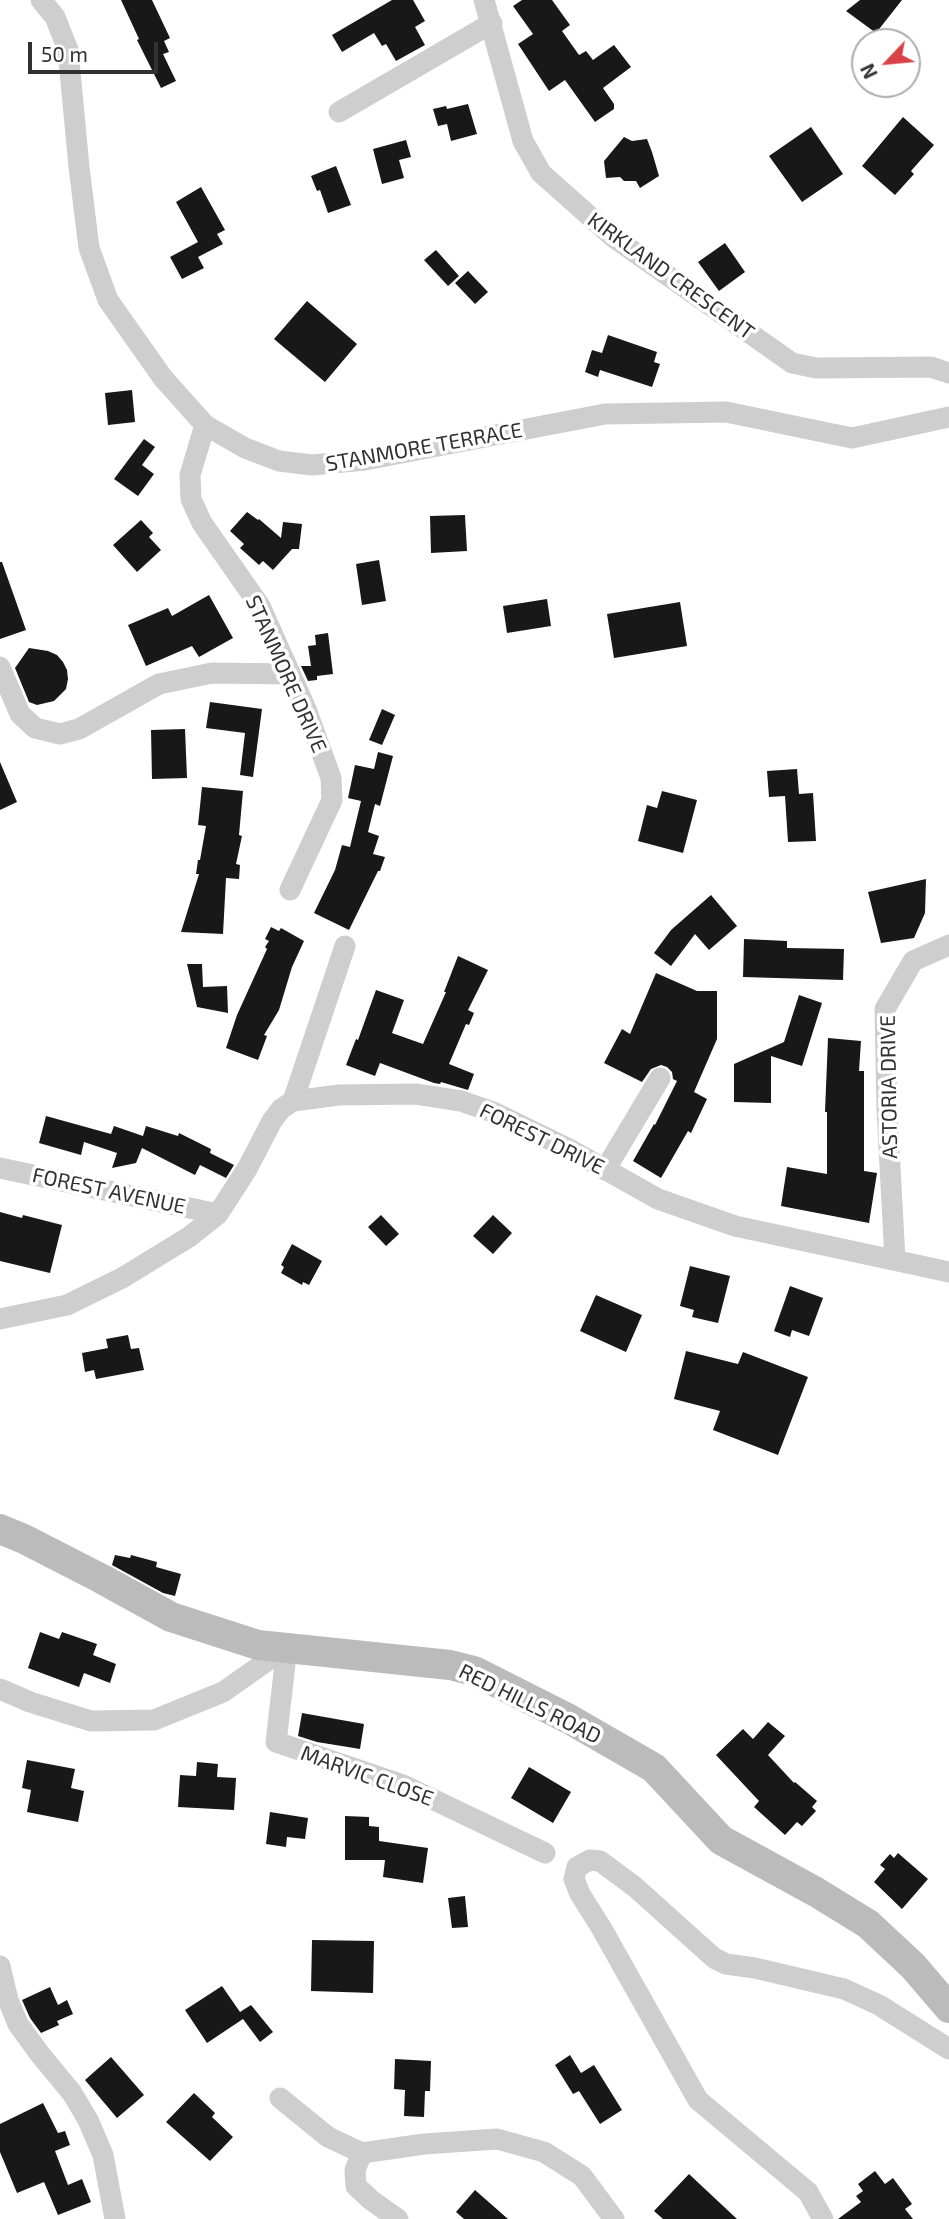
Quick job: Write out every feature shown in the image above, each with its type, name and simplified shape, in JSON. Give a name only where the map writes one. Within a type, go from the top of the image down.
[{"type":"main road","name":"RED HILLS ROAD","points":[[0,1529],[91,1573],[171,1617],[258,1645],[450,1665],[474,1671],[569,1719],[654,1768],[720,1840],[816,1892],[868,1924],[913,1966],[949,2008]]},
{"type":"street","name":"STANMORE TERRACE","points":[[41,0],[55,18],[68,50],[89,248],[108,300],[163,378],[205,425],[245,448],[279,461],[312,465],[365,460],[605,414],[726,412],[852,438],[949,417]]},
{"type":"street","name":"KIRKLAND CRESCENT","points":[[484,0],[523,141],[541,173],[612,237],[792,363],[816,368],[931,368],[949,373]]},
{"type":"street","points":[[339,111],[492,23]]},
{"type":"street","name":"STANMORE DRIVE","points":[[205,425],[190,475],[191,499],[202,523],[260,606],[306,709],[331,778],[331,800],[290,890]]},
{"type":"street","points":[[0,667],[20,714],[34,728],[60,734],[79,729],[159,684],[212,673],[290,674]]},
{"type":"street","name":"ASTORIA DRIVE","points":[[895,1260],[885,1009],[914,961],[949,945]]},
{"type":"street","points":[[0,1319],[67,1305],[122,1278],[189,1237],[218,1214],[247,1169],[272,1121],[281,1109],[293,1101],[345,946]]},
{"type":"street","points":[[605,1170],[660,1078]]},
{"type":"street","name":"FOREST DRIVE","points":[[293,1101],[338,1095],[416,1094],[461,1101],[493,1112],[658,1199],[735,1226],[949,1272]]},
{"type":"street","name":"FOREST AVENUE","points":[[0,1168],[218,1214]]},
{"type":"street","points":[[0,1689],[30,1702],[92,1721],[154,1720],[223,1692],[287,1647]]},
{"type":"street","name":"MARVIC CLOSE","points":[[287,1647],[276,1742],[403,1785],[545,1853]]},
{"type":"street","points":[[823,2219],[807,2192],[698,2100],[580,1894],[574,1879],[577,1867],[590,1860],[600,1861],[635,1887],[714,1958],[726,1964],[844,1989],[879,2005],[949,2049]]},
{"type":"street","points":[[0,1966],[8,2000],[18,2024],[72,2093],[88,2120],[103,2155],[115,2219]]},
{"type":"street","points":[[280,2098],[328,2137],[362,2153],[424,2144],[497,2139],[544,2152],[582,2176],[614,2219]]},
{"type":"street","points":[[362,2153],[355,2170],[356,2186],[398,2219]]},
{"type":"building","points":[[121,0],[152,0],[170,38],[164,41],[169,52],[163,54],[176,81],[161,88]]},
{"type":"building","points":[[392,0],[413,0],[425,21],[415,27],[425,45],[396,61],[386,44],[382,46],[374,33],[342,52],[332,35]]},
{"type":"building","points":[[522,0],[552,0],[570,25],[562,31],[579,55],[586,51],[593,60],[614,45],[631,67],[603,88],[614,104],[614,109],[595,122],[565,80],[549,91],[518,44],[533,34],[513,6]]},
{"type":"building","points":[[860,0],[902,0],[880,28],[869,28],[846,11]]},
{"type":"building","points":[[468,104],[477,134],[451,141],[447,124],[438,126],[433,109]]},
{"type":"building","points":[[903,117],[934,145],[911,171],[914,174],[895,195],[862,166]]},
{"type":"building","points":[[811,127],[843,174],[802,202],[769,156]]},
{"type":"building","points":[[624,137],[632,141],[647,139],[652,152],[659,176],[640,188],[636,181],[624,181],[620,177],[606,178],[604,161]]},
{"type":"building","points":[[406,140],[411,157],[399,160],[404,178],[382,184],[373,149]]},
{"type":"building","points":[[336,166],[351,205],[328,213],[320,190],[317,191],[311,176]]},
{"type":"building","points":[[201,187],[225,230],[217,234],[223,244],[198,257],[204,268],[182,279],[170,257],[198,242],[176,202]]},
{"type":"building","points":[[725,243],[745,272],[719,291],[698,262]]},
{"type":"building","points":[[436,250],[459,276],[448,286],[424,260]]},
{"type":"building","points":[[468,271],[488,292],[475,304],[455,283]]},
{"type":"building","points":[[307,301],[357,344],[325,382],[274,339]]},
{"type":"building","points":[[608,335],[657,352],[654,362],[660,364],[652,387],[600,370],[598,377],[585,372],[592,350],[602,353]]},
{"type":"building","points":[[132,390],[135,422],[108,425],[105,393]]},
{"type":"building","points":[[144,439],[155,447],[142,465],[154,474],[138,496],[114,479]]},
{"type":"building","points":[[247,512],[281,538],[283,522],[302,524],[299,549],[292,549],[273,570],[263,561],[259,565],[240,548],[244,544],[230,531]]},
{"type":"building","points":[[465,515],[467,551],[431,553],[430,516]]},
{"type":"building","points":[[141,520],[153,533],[149,537],[161,550],[137,572],[113,545]]},
{"type":"building","points":[[379,560],[386,601],[362,605],[356,564]]},
{"type":"building","points":[[0,562],[26,630],[0,639]]},
{"type":"building","points":[[209,595],[233,638],[199,657],[192,646],[146,666],[128,625],[168,608],[172,616]]},
{"type":"building","points":[[547,599],[551,626],[507,633],[503,606]]},
{"type":"building","points":[[680,602],[687,646],[614,658],[607,614]]},
{"type":"building","points":[[328,633],[333,674],[317,676],[317,680],[308,681],[301,666],[311,666],[308,646],[316,645],[315,635]]},
{"type":"building","points":[[29,648],[57,655],[67,670],[66,689],[54,701],[37,705],[29,702],[15,668]]},
{"type":"building","points":[[210,702],[262,709],[253,777],[240,775],[245,733],[206,728]]},
{"type":"building","points":[[382,709],[395,715],[382,745],[369,740]]},
{"type":"building","points":[[185,729],[187,778],[152,779],[151,730]]},
{"type":"building","points":[[378,752],[393,756],[380,806],[375,804],[368,832],[379,836],[373,854],[385,857],[349,930],[314,913],[335,870],[342,845],[350,847],[361,801],[348,798],[355,765],[374,769]]},
{"type":"building","points":[[0,762],[17,802],[0,810]]},
{"type":"building","points":[[797,769],[799,794],[813,793],[816,841],[788,842],[785,796],[769,797],[767,771]]},
{"type":"building","points":[[202,787],[243,791],[239,835],[242,836],[236,864],[240,865],[239,879],[226,878],[223,934],[181,932],[199,874],[196,874],[198,860],[206,826],[198,825]]},
{"type":"building","points":[[662,791],[697,800],[683,853],[638,841],[647,805],[657,808]]},
{"type":"building","points":[[926,879],[925,913],[914,938],[881,943],[868,892]]},
{"type":"building","points":[[711,895],[737,926],[709,950],[695,934],[671,966],[654,953],[671,930]]},
{"type":"building","points":[[271,927],[279,931],[281,928],[304,941],[292,967],[279,1010],[264,1035],[267,1036],[258,1060],[226,1048],[237,1015],[267,949],[265,947],[269,941],[265,939]]},
{"type":"building","points":[[744,939],[787,941],[787,948],[844,949],[843,980],[743,977]]},
{"type":"building","points":[[458,956],[488,970],[468,1010],[474,1013],[469,1025],[466,1024],[449,1064],[474,1074],[468,1090],[441,1082],[434,1083],[380,1063],[375,1076],[346,1065],[376,990],[404,1000],[392,1033],[423,1044],[446,992]]},
{"type":"building","points":[[187,964],[202,964],[203,987],[227,986],[228,1013],[197,1007]]},
{"type":"building","points":[[656,973],[697,991],[717,991],[717,1039],[694,1092],[707,1099],[691,1133],[688,1131],[661,1178],[633,1161],[677,1081],[667,1067],[661,1065],[651,1069],[642,1082],[604,1063],[622,1029],[630,1034]]},
{"type":"building","points":[[799,995],[822,1003],[802,1066],[771,1056],[771,1103],[734,1102],[734,1064],[784,1042]]},
{"type":"building","points":[[828,1038],[861,1041],[859,1071],[864,1071],[864,1171],[877,1173],[869,1223],[781,1206],[787,1167],[827,1174],[825,1112]]},
{"type":"building","points":[[46,1116],[111,1134],[114,1126],[143,1136],[146,1126],[178,1136],[179,1133],[211,1149],[210,1153],[234,1165],[226,1178],[200,1165],[195,1175],[142,1148],[136,1163],[112,1168],[117,1153],[84,1142],[81,1155],[39,1143]]},
{"type":"building","points":[[0,1212],[62,1225],[50,1273],[0,1261]]},
{"type":"building","points":[[381,1215],[399,1234],[386,1246],[368,1227]]},
{"type":"building","points":[[493,1215],[512,1233],[493,1254],[473,1236]]},
{"type":"building","points":[[292,1244],[322,1261],[309,1285],[303,1282],[302,1285],[281,1273],[284,1267],[281,1265]]},
{"type":"building","points":[[690,1266],[730,1276],[718,1323],[692,1317],[694,1310],[680,1306]]},
{"type":"building","points":[[790,1286],[823,1298],[809,1336],[792,1330],[790,1337],[774,1331]]},
{"type":"building","points":[[596,1295],[642,1315],[626,1352],[580,1331]]},
{"type":"building","points":[[128,1335],[131,1349],[139,1348],[144,1370],[96,1379],[94,1370],[85,1372],[82,1353],[108,1348],[106,1339]]},
{"type":"building","points":[[686,1351],[738,1364],[743,1352],[808,1377],[778,1455],[713,1430],[720,1411],[674,1399]]},
{"type":"building","points":[[115,1555],[130,1558],[131,1555],[157,1562],[156,1567],[181,1574],[175,1596],[163,1593],[112,1565]]},
{"type":"building","points":[[40,1632],[59,1639],[62,1632],[97,1644],[93,1655],[116,1664],[110,1683],[84,1673],[79,1687],[28,1668]]},
{"type":"building","points":[[302,1713],[364,1724],[360,1749],[298,1736]]},
{"type":"building","points":[[768,1722],[785,1736],[768,1755],[794,1783],[817,1801],[812,1807],[816,1811],[802,1826],[797,1822],[785,1835],[754,1807],[759,1801],[716,1755],[743,1729],[753,1739]]},
{"type":"building","points":[[27,1760],[75,1769],[71,1788],[84,1791],[78,1822],[27,1812],[31,1790],[22,1788]]},
{"type":"building","points":[[197,1762],[218,1764],[217,1777],[236,1778],[234,1810],[178,1807],[180,1775],[196,1776]]},
{"type":"building","points":[[529,1767],[571,1792],[553,1823],[511,1798]]},
{"type":"building","points":[[270,1812],[308,1818],[305,1839],[287,1837],[286,1847],[266,1844]]},
{"type":"building","points":[[345,1816],[369,1817],[369,1826],[379,1827],[379,1841],[428,1848],[423,1883],[383,1877],[385,1860],[345,1860]]},
{"type":"building","points":[[898,1853],[928,1879],[902,1909],[874,1882],[885,1869],[880,1865],[890,1854],[894,1858]]},
{"type":"building","points":[[465,1896],[468,1927],[452,1928],[448,1898]]},
{"type":"building","points":[[312,1940],[374,1941],[373,1993],[311,1991]]},
{"type":"building","points":[[222,1986],[240,2012],[251,2005],[273,2032],[260,2042],[243,2019],[207,2043],[185,2010]]},
{"type":"building","points":[[50,1987],[58,2005],[67,2000],[73,2014],[57,2021],[59,2025],[41,2033],[22,2000]]},
{"type":"building","points":[[570,2055],[581,2073],[594,2065],[622,2110],[600,2124],[579,2091],[573,2094],[555,2065]]},
{"type":"building","points":[[111,2057],[144,2095],[117,2118],[85,2080]]},
{"type":"building","points":[[395,2059],[431,2061],[430,2091],[425,2091],[424,2117],[404,2116],[405,2090],[394,2089]]},
{"type":"building","points":[[194,2093],[215,2113],[212,2117],[233,2137],[210,2161],[166,2122]]},
{"type":"building","points":[[43,2103],[58,2133],[65,2131],[70,2145],[55,2151],[68,2185],[82,2179],[91,2202],[58,2215],[44,2182],[17,2193],[0,2152],[0,2124]]},
{"type":"building","points":[[875,2171],[885,2184],[893,2178],[912,2204],[905,2209],[913,2219],[838,2219],[861,2202],[856,2196],[863,2191],[858,2184]]},
{"type":"building","points":[[689,2174],[737,2219],[663,2219],[654,2211]]},
{"type":"building","points":[[475,2190],[508,2219],[464,2219],[456,2212]]}]
